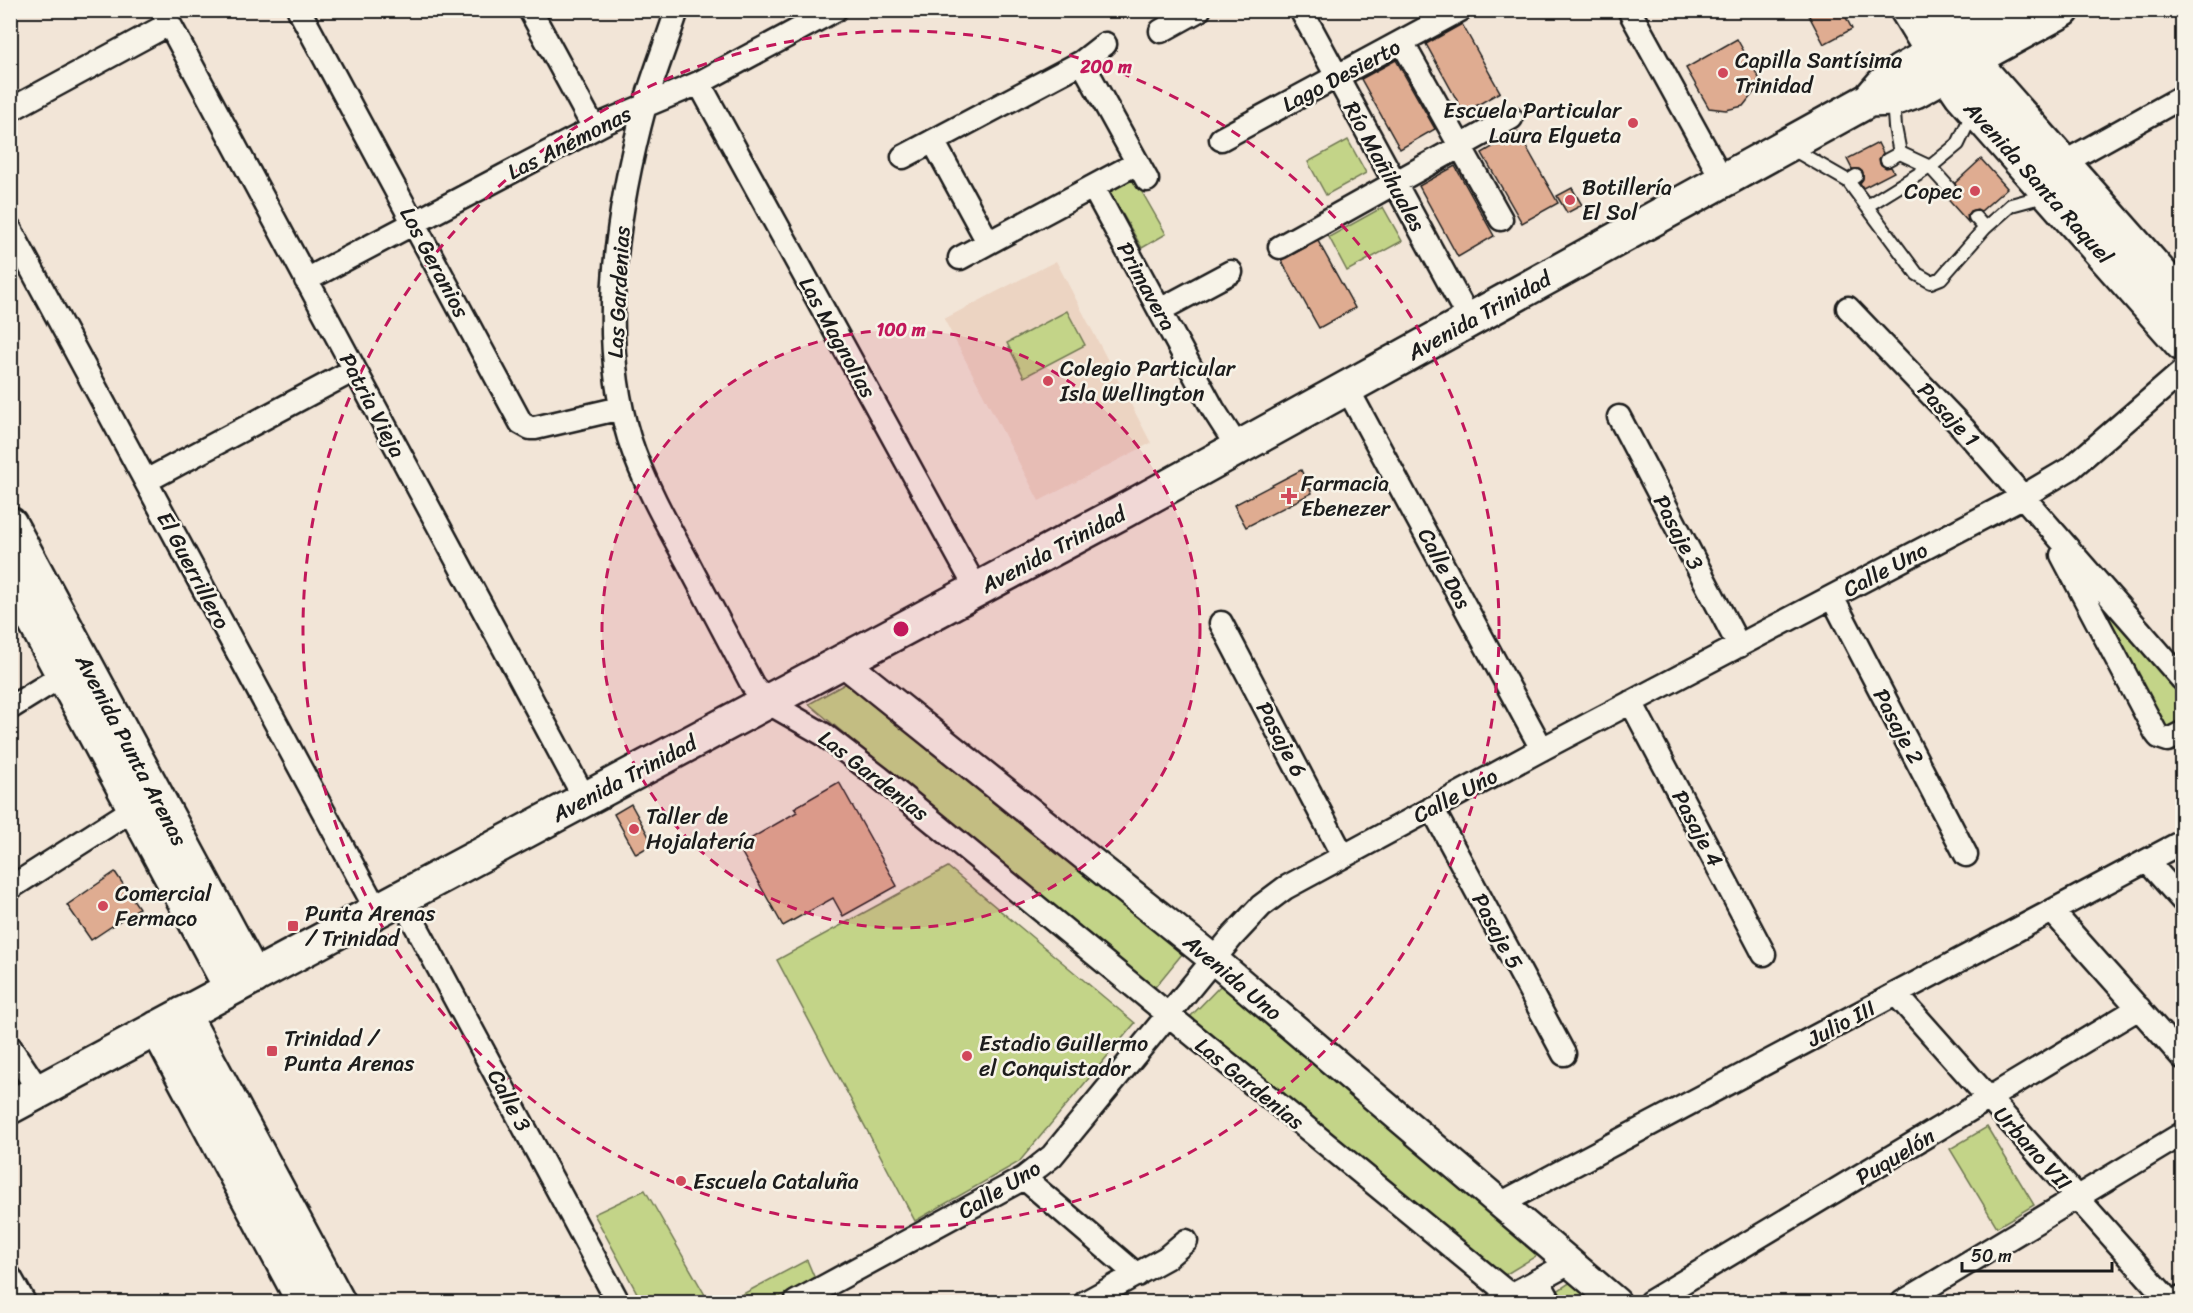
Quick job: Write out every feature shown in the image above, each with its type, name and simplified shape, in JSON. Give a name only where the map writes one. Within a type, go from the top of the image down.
[{"type":"main road","name":"Avenida Santa Raquel","points":[[1907,10],[1952,57],[2063,163],[2182,298]]},
{"type":"main road","name":"Avenida Santa Raquel","points":[[1941,10],[1952,57],[1974,110],[2182,344]]},
{"type":"main road","name":"Avenida Trinidad","points":[[1952,57],[2011,10]]},
{"type":"main road","name":"Avenida Trinidad","points":[[10,1107],[976,590],[1470,321],[1785,145],[1881,99],[1890,78],[1952,57],[2063,10]]},
{"type":"main road","name":"Avenida Punta Arenas","points":[[10,524],[243,982]]},
{"type":"main road","points":[[10,576],[135,808],[243,982]]},
{"type":"main road","points":[[170,1021],[304,1302]]},
{"type":"main road","points":[[170,1021],[338,1302]]},
{"type":"street","name":"Los Geranios","points":[[299,10],[521,423],[530,428],[536,428],[621,408]]},
{"type":"street","points":[[530,10],[594,128]]},
{"type":"street","name":"Las Gardenias","points":[[677,10],[646,104],[628,176],[616,262],[613,335],[616,384],[637,459],[658,508],[753,686],[767,702],[793,715],[850,754],[1168,1016],[1503,1299]]},
{"type":"street","name":"Las Anémonas","points":[[306,280],[594,128],[646,104],[694,86],[835,10]]},
{"type":"street","points":[[1161,31],[1199,10]]},
{"type":"street","name":"Río Mañihuales","points":[[1301,10],[1470,321]]},
{"type":"street","name":"Lago Desierto","points":[[1221,139],[1460,10]]},
{"type":"street","points":[[1629,10],[1722,179]]},
{"type":"street","points":[[10,110],[165,17]]},
{"type":"street","name":"Patria Vieja","points":[[165,17],[585,800]]},
{"type":"street","points":[[1402,42],[1501,219]]},
{"type":"street","points":[[903,157],[1082,62],[1105,44]]},
{"type":"street","points":[[663,53],[676,75],[694,86]]},
{"type":"street","points":[[960,258],[1093,187],[1142,171],[1082,62]]},
{"type":"street","name":"Las Magnolias","points":[[694,86],[976,590]]},
{"type":"street","points":[[2063,163],[2182,97]]},
{"type":"street","points":[[1280,247],[1511,118]]},
{"type":"street","points":[[933,141],[988,242]]},
{"type":"street","name":"Primavera","points":[[1093,187],[1214,409],[1238,448]]},
{"type":"street","name":"El Guerrillero","points":[[10,229],[146,481],[389,904]]},
{"type":"street","points":[[1160,310],[1231,272]]},
{"type":"street","name":"Pasaje 1","points":[[1848,308],[1963,428],[2182,679]]},
{"type":"street","points":[[146,481],[354,370]]},
{"type":"street","name":"Calle Uno","points":[[796,1302],[1024,1178],[1052,1156],[1213,959],[1250,917],[1273,896],[1542,749],[2022,497],[2071,468],[2182,372]]},
{"type":"street","name":"Calle Dos","points":[[1347,388],[1542,749]]},
{"type":"street","name":"Pasaje 3","points":[[1619,417],[1739,646]]},
{"type":"street","name":"Pasaje 1","points":[[2045,524],[2156,733],[2159,737],[2168,740],[2182,733]]},
{"type":"street","name":"Pasaje 2","points":[[1832,597],[1966,855]]},
{"type":"street","name":"Pasaje 6","points":[[1221,623],[1343,856]]},
{"type":"street","name":"Avenida Uno","points":[[842,661],[1213,959],[1616,1302]]},
{"type":"street","points":[[10,708],[63,675]]},
{"type":"street","name":"Pasaje 4","points":[[1631,702],[1764,954]]},
{"type":"street","points":[[10,888],[135,808]]},
{"type":"street","name":"Pasaje 5","points":[[1432,808],[1564,1054]]},
{"type":"street","name":"Julio III","points":[[1500,1204],[2182,842]]},
{"type":"street","points":[[2147,861],[2182,900]]},
{"type":"street","name":"Calle 3","points":[[389,904],[618,1302]]},
{"type":"street","points":[[2052,911],[2182,1057]]},
{"type":"street","name":"Urbano VII","points":[[1896,994],[2170,1302]]},
{"type":"street","name":"Puquelón","points":[[1650,1302],[2139,1008]]},
{"type":"street","points":[[10,1047],[40,1092]]},
{"type":"street","points":[[1904,1302],[2182,1134]]},
{"type":"street","points":[[1024,1178],[1137,1275]]},
{"type":"street","points":[[1086,1302],[1176,1252],[1186,1241]]},
{"type":"street","points":[[1503,1299],[1570,1263]]},
{"type":"street","points":[[10,1277],[24,1302]]},
{"type":"street","points":[[1538,1280],[1550,1302]]},
{"type":"lane","points":[[1881,99],[1895,127],[1900,153]]},
{"type":"lane","points":[[1867,207],[1930,167],[1958,144],[1974,110]]},
{"type":"lane","points":[[1785,145],[1852,178],[1867,207],[1917,274],[1931,282],[1941,278],[1984,228],[2012,205],[2049,194]]},
{"type":"lane","points":[[1887,160],[1900,153]]},
{"type":"lane","points":[[1900,153],[1930,167],[1949,188]]},
{"type":"lane","points":[[1975,217],[1984,228]]},
{"type":"shaded area","name":"Colegio Particular Isla Wellington","points":[[1056,261],[1151,443],[1039,501],[944,319]]},
{"type":"green space","points":[[1348,140],[1366,173],[1326,195],[1308,162]]},
{"type":"green space","points":[[1130,171],[1166,234],[1142,248],[1106,185]]},
{"type":"green space","points":[[1383,207],[1402,241],[1347,271],[1329,237]]},
{"type":"green space","points":[[1067,311],[1085,345],[1024,377],[1007,343]]},
{"type":"green space","points":[[2101,599],[2182,691],[2182,721],[2160,730],[2091,605]]},
{"type":"green space","points":[[852,680],[1187,948],[1151,992],[809,704]]},
{"type":"green space","name":"Estadio Guillermo el Conquistador","points":[[948,867],[1135,1023],[1019,1162],[915,1221],[777,960]]},
{"type":"green space","points":[[1226,980],[1541,1253],[1500,1278],[1189,1018]]},
{"type":"green space","points":[[1987,1127],[2034,1205],[1997,1227],[1950,1149]]},
{"type":"green space","points":[[645,1190],[709,1302],[642,1302],[594,1214]]},
{"type":"green space","points":[[807,1260],[815,1279],[769,1302],[728,1302]]},
{"type":"green space","points":[[1574,1280],[1599,1302],[1559,1302],[1554,1293]]},
{"type":"building","points":[[1806,10],[1842,10],[1852,29],[1824,44]]},
{"type":"building","points":[[1462,24],[1500,92],[1464,113],[1426,44]]},
{"type":"building","name":"Capilla Santísima Trinidad","points":[[1737,39],[1759,78],[1755,91],[1743,106],[1726,110],[1709,108],[1686,68]]},
{"type":"building","points":[[1396,60],[1435,129],[1400,149],[1361,79]]},
{"type":"building","points":[[1518,132],[1558,203],[1522,223],[1482,153]]},
{"type":"building","points":[[1878,143],[1883,153],[1879,159],[1880,164],[1886,168],[1891,167],[1894,172],[1863,188],[1860,183],[1863,179],[1863,172],[1859,169],[1852,169],[1847,159]]},
{"type":"building","name":"Copec","points":[[1981,159],[2007,188],[1981,211],[1977,209],[1970,211],[1967,215],[1968,222],[1943,194],[1947,196],[1954,194],[1957,190],[1955,183]]},
{"type":"building","points":[[1455,166],[1494,236],[1458,257],[1419,186]]},
{"type":"building","name":"Botillería El Sol","points":[[1572,188],[1582,205],[1567,213],[1557,196]]},
{"type":"building","points":[[1318,241],[1355,308],[1319,328],[1281,260]]},
{"type":"building","points":[[1301,470],[1312,493],[1246,527],[1234,505]]},
{"type":"building","points":[[839,782],[897,886],[843,916],[833,898],[783,926],[738,846],[797,812],[794,808]]},
{"type":"building","name":"Taller de Hojalatería","points":[[631,804],[653,844],[636,854],[614,814]]},
{"type":"building","name":"Comercial Fermaco","points":[[115,872],[139,908],[91,940],[67,905]]},
{"type":"place","name":"Capilla Santísima Trinidad","points":[[1723,73]]},
{"type":"place","name":"Escuela Particular Laura Elgueta","points":[[1633,123]]},
{"type":"place","name":"Copec","points":[[1975,191]]},
{"type":"place","name":"Botillería El Sol","points":[[1570,200]]},
{"type":"place","name":"Colegio Particular Isla Wellington","points":[[1048,381]]},
{"type":"place","name":"Farmacia Ebenezer","points":[[1289,496]]},
{"type":"place","name":"Taller de Hojalatería","points":[[634,829]]},
{"type":"place","name":"Comercial Fermaco","points":[[103,906]]},
{"type":"place","name":"Punta Arenas / Trinidad","points":[[293,926]]},
{"type":"place","name":"Trinidad / Punta Arenas","points":[[272,1051]]},
{"type":"place","name":"Estadio Guillermo el Conquistador","points":[[967,1056]]},
{"type":"place","name":"Escuela Cataluña","points":[[681,1181]]}]
